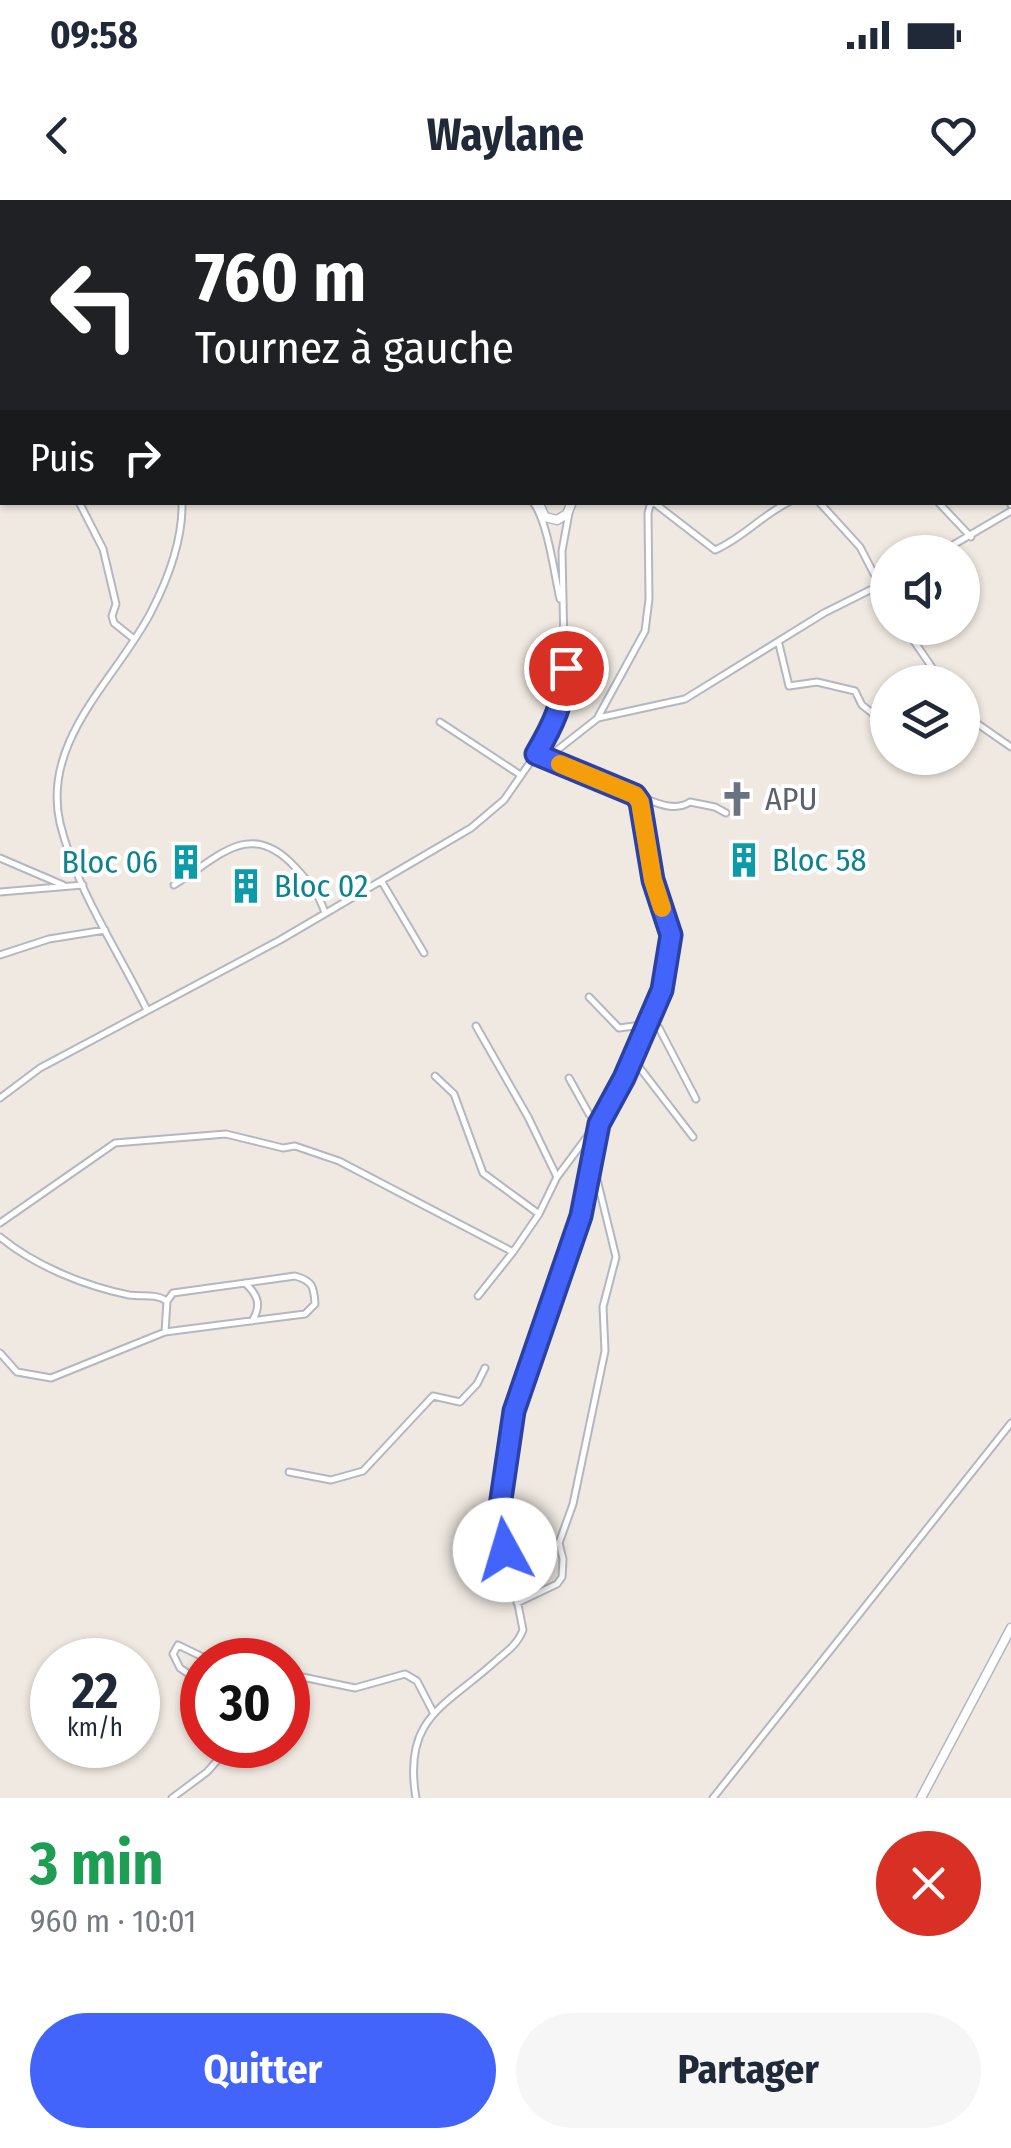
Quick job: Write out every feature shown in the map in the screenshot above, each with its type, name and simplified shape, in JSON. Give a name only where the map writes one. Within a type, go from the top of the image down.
[{"type":"street","points":[[81,505],[103,549],[116,604],[114,623],[134,639]]},
{"type":"street","points":[[146,1010],[83,884],[60,822],[58,785],[66,749],[84,714],[151,612],[166,580],[182,524],[182,505]]},
{"type":"street","points":[[537,505],[564,611]]},
{"type":"street","points":[[541,513],[556,520],[571,505]]},
{"type":"street","points":[[0,1098],[40,1068],[381,882],[471,828],[504,800],[536,754],[565,694],[562,551],[571,505]]},
{"type":"street","points":[[536,754],[556,751],[598,718],[645,631],[651,505]]},
{"type":"street","points":[[656,505],[716,550],[784,505]]},
{"type":"street","points":[[822,505],[860,547],[870,569]]},
{"type":"street","points":[[828,511],[830,505]]},
{"type":"street","points":[[941,505],[969,535]]},
{"type":"street","points":[[974,535],[1010,506]]},
{"type":"street","points":[[598,718],[685,699],[727,670],[870,590]]},
{"type":"street","points":[[778,642],[789,686],[817,682],[856,691],[862,705],[870,711]]},
{"type":"street","points":[[440,722],[519,774]]},
{"type":"street","points":[[980,726],[1011,748]]},
{"type":"street","points":[[536,754],[673,808],[690,802],[726,813]]},
{"type":"street","points":[[478,1296],[599,1124],[662,990],[671,935],[653,880],[640,802],[635,795]]},
{"type":"street","points":[[174,884],[243,842],[262,842],[285,856],[310,883],[320,897],[324,913]]},
{"type":"street","points":[[0,858],[66,886]]},
{"type":"street","points":[[381,882],[424,953]]},
{"type":"street","points":[[0,892],[83,884]]},
{"type":"street","points":[[0,956],[49,939],[105,930]]},
{"type":"street","points":[[589,997],[620,1028],[649,1024],[659,1028],[696,1098]]},
{"type":"street","points":[[476,1026],[558,1178]]},
{"type":"street","points":[[633,1058],[692,1137]]},
{"type":"street","points":[[435,1076],[454,1094],[483,1173],[539,1214]]},
{"type":"street","points":[[569,1078],[588,1114],[599,1124]]},
{"type":"street","points":[[416,1798],[414,1753],[432,1712],[479,1677],[520,1640],[523,1630],[500,1506],[506,1458],[514,1411],[574,1238],[599,1124]]},
{"type":"street","points":[[0,1223],[115,1143],[226,1134],[283,1148],[295,1146],[339,1161],[512,1252]]},
{"type":"street","points":[[516,1603],[557,1584],[562,1577],[559,1543],[573,1504],[605,1351],[603,1307],[616,1257],[593,1164]]},
{"type":"street","points":[[0,1237],[42,1266],[128,1294],[157,1294],[167,1302]]},
{"type":"street","points":[[0,1354],[17,1372],[51,1378],[165,1332],[294,1316],[312,1310],[316,1304],[314,1286],[295,1276],[169,1295],[165,1332]]},
{"type":"street","points":[[245,1283],[255,1292],[258,1302],[252,1321]]},
{"type":"street","points":[[289,1472],[331,1480],[363,1471],[434,1396],[460,1402],[477,1384],[485,1368]]},
{"type":"street","points":[[713,1798],[1011,1424]]},
{"type":"street","points":[[921,1798],[1011,1628]]},
{"type":"street","points":[[180,1646],[173,1654],[180,1668]]},
{"type":"street","points":[[310,1679],[355,1688],[405,1674],[416,1681],[432,1712]]},
{"type":"street","points":[[172,1798],[211,1768]]},
{"type":"slow traffic","points":[[560,764],[635,795],[640,802],[653,880],[662,908]]},
{"type":"place","name":"APU","points":[[737,799]]},
{"type":"place","name":"Bloc 58","points":[[744,860]]},
{"type":"place","name":"Bloc 06","points":[[186,862]]},
{"type":"place","name":"Bloc 02","points":[[246,886]]},
{"type":"route","points":[[505,1550],[500,1506],[514,1411],[588,1194],[599,1124],[658,1004],[671,935],[653,880],[640,802],[635,795],[536,754],[557,717],[565,694],[566,668]]}]
